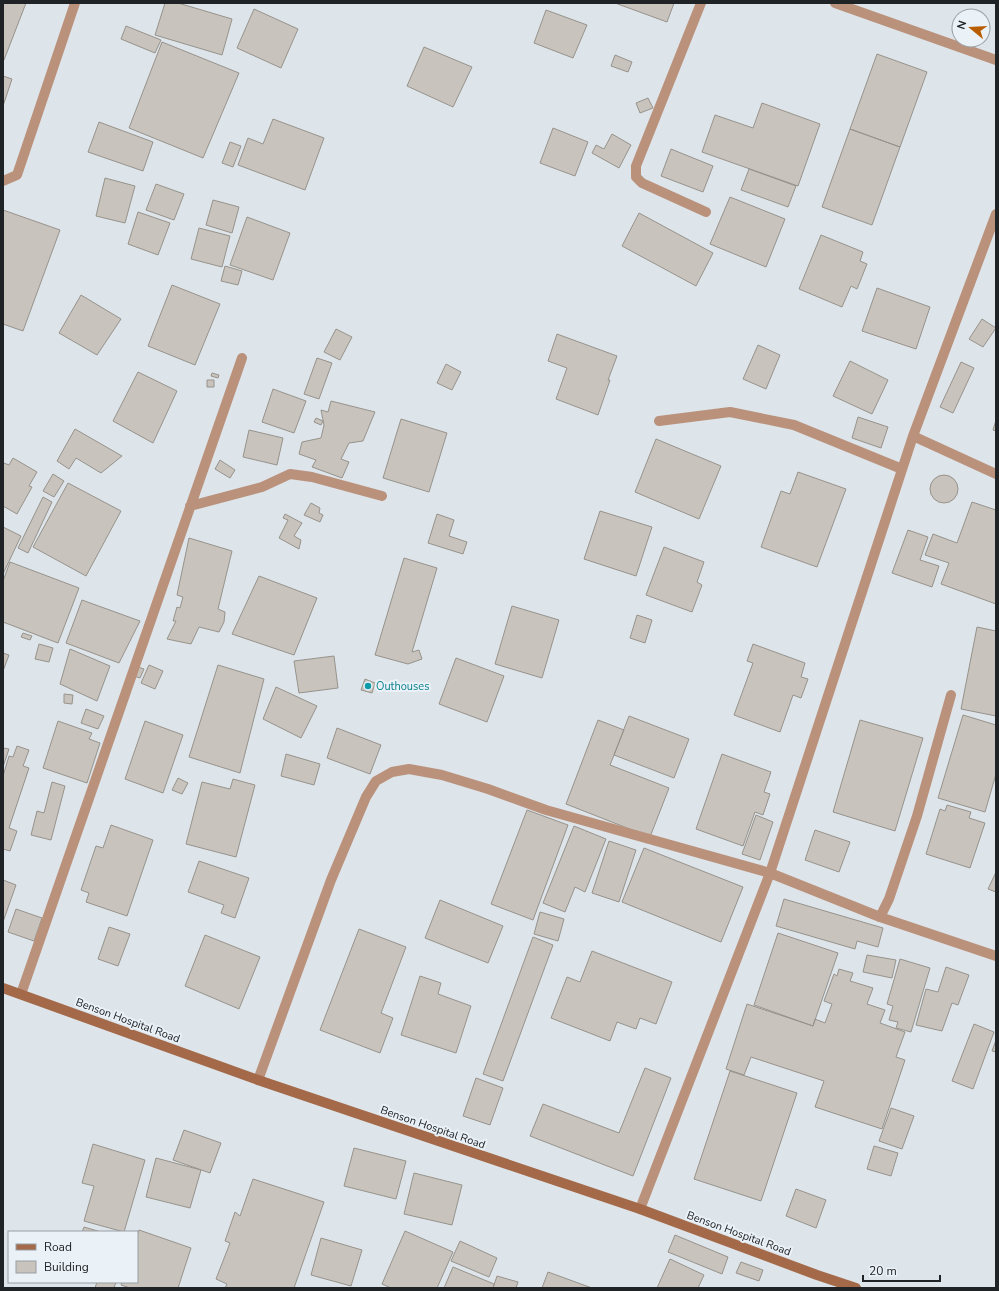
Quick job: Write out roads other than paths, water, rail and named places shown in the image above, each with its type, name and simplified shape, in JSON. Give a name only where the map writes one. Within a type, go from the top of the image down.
[{"type":"street","points":[[3,181],[17,175],[75,3]]},
{"type":"street","points":[[701,3],[636,166],[636,177],[642,183],[706,212]]},
{"type":"street","points":[[835,3],[996,60]]},
{"type":"street","points":[[640,1209],[770,873],[913,436],[996,214]]},
{"type":"street","points":[[21,994],[242,358]]},
{"type":"street","points":[[659,421],[730,412],[794,425],[902,469]]},
{"type":"street","points":[[913,436],[996,474]]},
{"type":"street","points":[[190,506],[262,487],[290,474],[312,477],[382,496]]},
{"type":"street","points":[[880,917],[889,899],[917,816],[951,695]]},
{"type":"street","points":[[258,1080],[331,880],[366,797],[376,781],[392,772],[410,769],[442,774],[488,788],[546,810],[770,873],[880,917],[996,956]]},
{"type":"street","name":"Benson Hospital Road","points":[[3,988],[258,1080],[640,1209],[856,1288]]},
{"type":"place","name":"Outhouses","points":[[368,686]]}]
